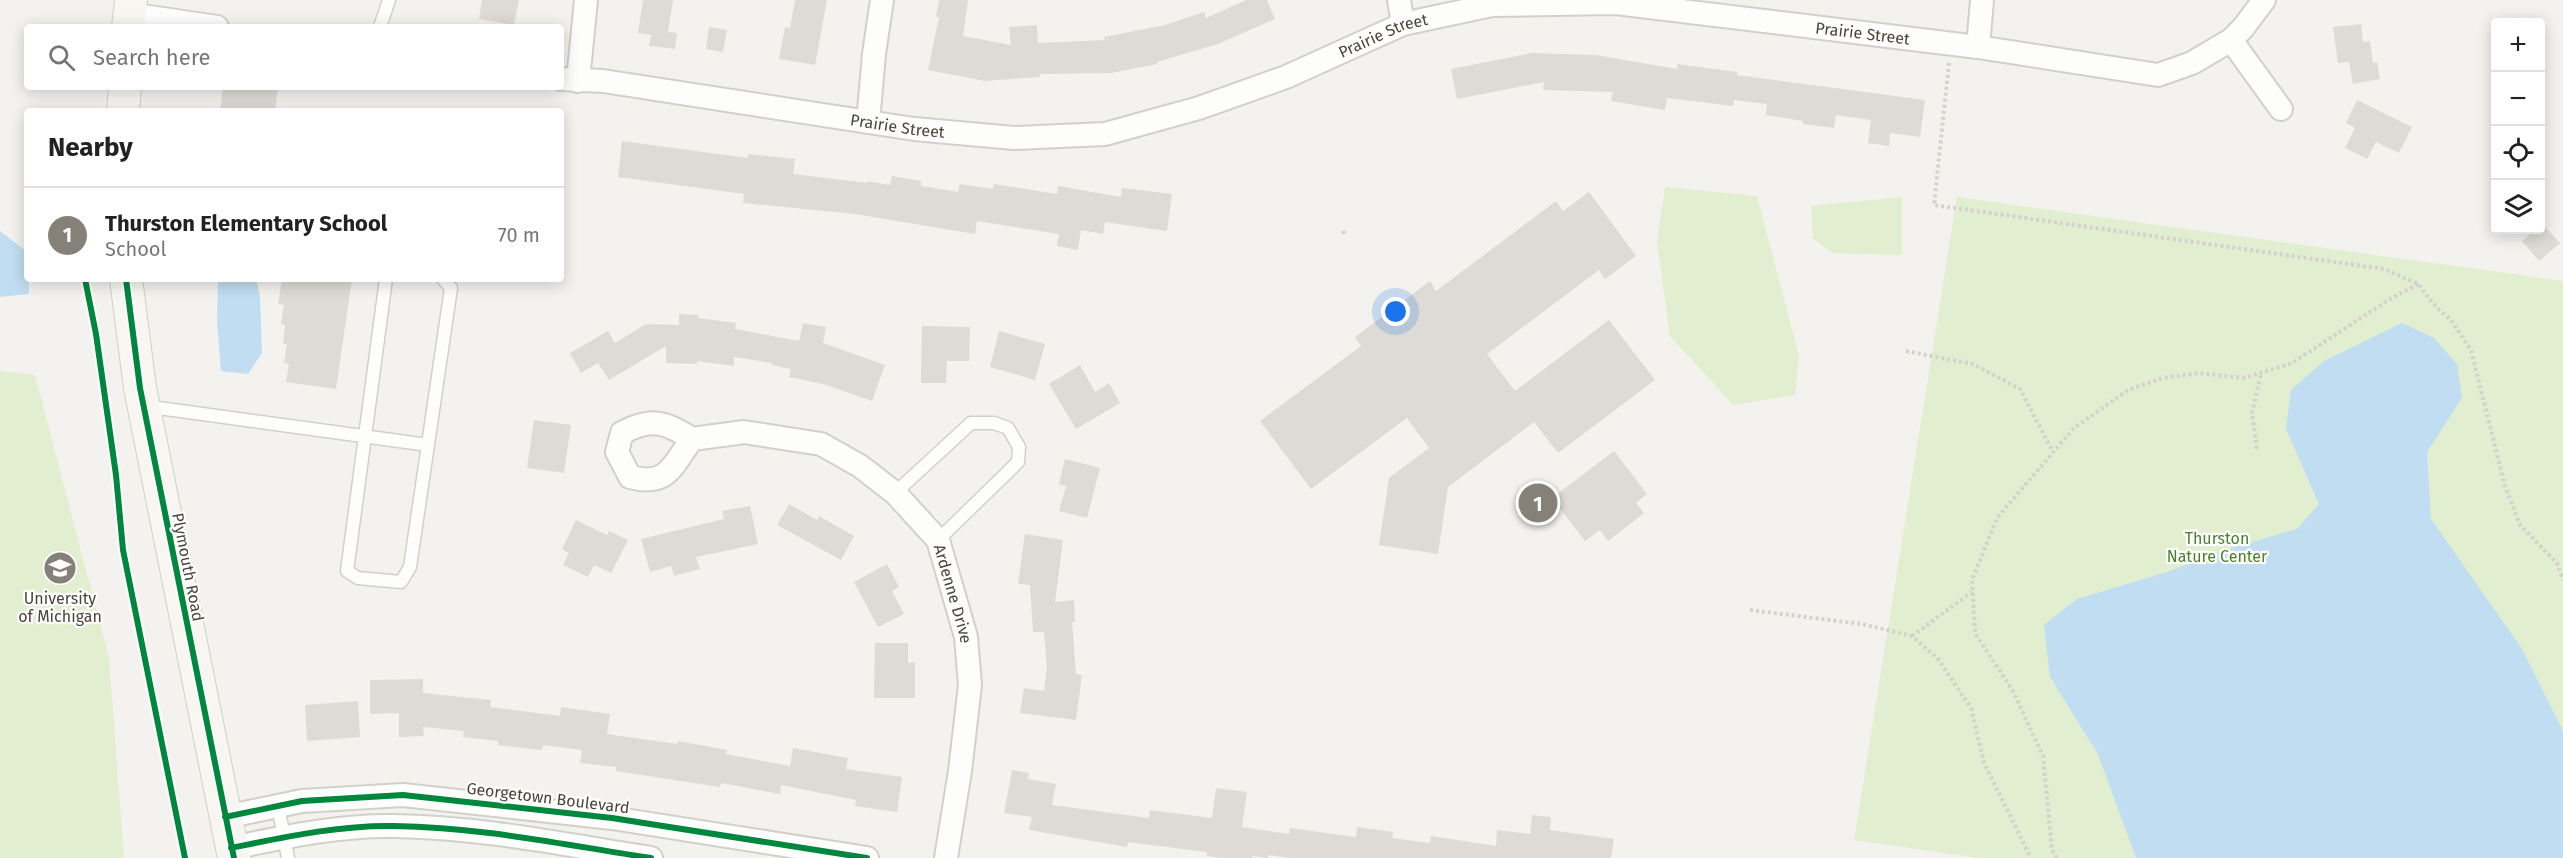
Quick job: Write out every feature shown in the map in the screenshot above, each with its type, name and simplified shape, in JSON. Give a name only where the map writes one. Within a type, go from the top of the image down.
[{"type":"main road","points":[[123,108],[125,90]]},
{"type":"main road","name":"Plymouth Road","points":[[126,282],[143,406],[232,853]]},
{"type":"street","points":[[569,80],[586,0]]},
{"type":"street","points":[[868,122],[882,0]]},
{"type":"street","points":[[1399,0],[1403,24]]},
{"type":"street","points":[[1978,47],[1982,0]]},
{"type":"street","name":"Prairie Street","points":[[569,80],[603,81],[914,129],[1014,138],[1105,134],[1199,108],[1286,77],[1403,24],[1492,5],[1659,4],[1978,47],[2158,75],[2192,63],[2231,40],[2254,15],[2264,0]]},
{"type":"street","points":[[129,14],[197,24]]},
{"type":"street","points":[[2231,40],[2281,110]]},
{"type":"street","name":"Ardenne Drive","points":[[692,439],[744,432],[821,444],[860,466],[895,493],[938,540],[966,636],[970,685],[960,771],[946,858]]},
{"type":"street","name":"Georgetown Boulevard","points":[[225,817],[278,806],[346,797],[403,795],[612,818],[867,858]]},
{"type":"street","points":[[609,855],[612,818]]},
{"type":"street","points":[[232,853],[286,848],[350,828],[392,826],[464,830],[609,855],[651,858]]},
{"type":"lane","points":[[381,24],[389,0]]},
{"type":"lane","points":[[386,282],[347,571],[358,578],[401,582],[410,567],[450,288],[445,282]]},
{"type":"lane","points":[[143,406],[428,445]]},
{"type":"lane","points":[[895,493],[970,423],[994,423],[1008,428],[1019,447],[1018,462],[938,540]]},
{"type":"lane","points":[[278,806],[286,848]]},
{"type":"path","points":[[1950,63],[1934,206],[2384,269],[2418,284],[2436,307],[2451,320],[2471,350],[2505,486],[2520,525],[2557,563],[2563,580]]},
{"type":"path","points":[[1343,231],[1345,236]]},
{"type":"path","points":[[2057,858],[2052,850],[2043,756],[2013,691],[1975,633],[1972,580],[1997,518],[2052,450],[2074,428],[2128,390],[2163,378],[2199,373],[2244,378],[2292,363],[2390,299],[2418,284]]},
{"type":"path","points":[[1906,351],[1973,364],[2020,389],[2052,450]]},
{"type":"path","points":[[2257,449],[2252,413],[2262,373]]},
{"type":"path","points":[[1912,636],[1972,592]]},
{"type":"path","points":[[1750,610],[1862,624],[1912,636],[1938,659],[1971,708],[1984,763],[2031,858]]},
{"type":"green space","points":[[1665,187],[1757,196],[1799,356],[1795,395],[1733,405],[1670,336],[1657,242]]},
{"type":"green space","points":[[1902,197],[1902,255],[1832,253],[1813,238],[1811,206]]},
{"type":"green space","name":"Thurston Nature Center","points":[[1957,197],[2563,281],[2563,858],[1978,858],[1854,840]]},
{"type":"green space","points":[[0,371],[35,375],[109,658],[124,858],[0,858]]},
{"type":"water","points":[[0,231],[24,250],[24,282],[28,282],[29,294],[0,297]]},
{"type":"water","points":[[218,282],[257,282],[260,296],[262,353],[248,374],[221,371],[217,321]]},
{"type":"water","points":[[2402,323],[2434,338],[2457,364],[2462,398],[2427,452],[2431,519],[2522,649],[2563,731],[2563,858],[2136,858],[2098,754],[2050,677],[2044,625],[2077,599],[2167,572],[2231,548],[2297,529],[2319,504],[2286,429],[2291,390],[2324,361]]},
{"type":"building","points":[[482,0],[519,0],[514,24],[479,19]]},
{"type":"building","points":[[643,0],[673,0],[668,32],[677,33],[675,49],[649,46],[651,35],[638,33]]},
{"type":"building","points":[[795,0],[827,0],[815,65],[779,59],[785,27],[790,28]]},
{"type":"building","points":[[939,0],[968,0],[963,36],[1011,45],[1009,27],[1037,25],[1038,43],[1105,40],[1104,37],[1165,25],[1204,12],[1206,18],[1246,0],[1267,0],[1275,19],[1218,44],[1157,62],[1157,64],[1111,73],[1040,74],[1040,77],[985,81],[928,70],[939,17],[936,17]]},
{"type":"building","points":[[2361,24],[2363,42],[2370,41],[2373,63],[2377,62],[2380,79],[2353,84],[2349,62],[2338,63],[2333,27]]},
{"type":"building","points":[[709,27],[727,30],[723,52],[706,49]]},
{"type":"building","points":[[1532,53],[1596,55],[1677,69],[1677,64],[1737,72],[1737,75],[1925,100],[1920,137],[1890,133],[1889,146],[1868,143],[1871,120],[1836,115],[1834,128],[1803,124],[1803,121],[1766,115],[1767,104],[1734,100],[1733,106],[1667,98],[1665,110],[1611,101],[1613,92],[1543,90],[1544,82],[1457,99],[1451,69]]},
{"type":"building","points":[[223,90],[278,90],[275,108],[220,108]]},
{"type":"building","points":[[2357,100],[2412,127],[2399,153],[2376,142],[2367,159],[2345,148],[2355,128],[2346,123]]},
{"type":"building","points":[[622,141],[748,158],[748,154],[795,159],[793,174],[890,185],[892,176],[921,181],[921,186],[958,192],[960,184],[993,189],[994,184],[1057,194],[1058,186],[1121,197],[1122,188],[1172,194],[1167,231],[1105,222],[1103,234],[1081,230],[1078,250],[1057,246],[1059,234],[977,221],[975,234],[855,214],[743,203],[744,194],[618,177]]},
{"type":"building","points":[[1589,192],[1636,256],[1605,279],[1599,270],[1487,354],[1515,391],[1609,320],[1655,380],[1558,453],[1534,422],[1448,487],[1438,554],[1379,545],[1389,478],[1429,448],[1407,418],[1311,489],[1260,421],[1361,346],[1355,337],[1430,281],[1436,291],[1556,201],[1563,211]]},
{"type":"building","points":[[2545,226],[2560,243],[2539,261],[2522,241],[2530,234],[2545,234]]},
{"type":"building","points":[[282,282],[352,282],[336,389],[286,382],[289,364],[284,363],[287,344],[283,344],[285,325],[281,324],[284,305],[278,304]]},
{"type":"building","points":[[679,314],[699,315],[698,318],[736,323],[735,329],[799,341],[803,323],[826,327],[823,343],[885,365],[872,401],[823,384],[789,377],[791,369],[772,365],[772,363],[734,357],[734,366],[697,361],[697,364],[666,363],[666,346],[609,380],[598,363],[581,373],[570,353],[608,331],[615,343],[646,324],[679,325]]},
{"type":"building","points":[[922,326],[970,327],[969,361],[947,361],[946,383],[921,383]]},
{"type":"building","points":[[999,331],[1045,344],[1035,380],[990,367]]},
{"type":"building","points":[[1080,365],[1095,392],[1109,383],[1120,403],[1076,429],[1049,384]]},
{"type":"building","points":[[534,420],[571,425],[564,473],[527,468]]},
{"type":"building","points":[[1614,451],[1647,494],[1636,503],[1644,513],[1608,541],[1600,530],[1585,541],[1552,498]]},
{"type":"building","points":[[1065,459],[1100,468],[1087,518],[1059,511],[1066,486],[1059,484]]},
{"type":"building","points":[[789,504],[817,520],[819,516],[854,536],[841,560],[777,525]]},
{"type":"building","points":[[750,506],[758,544],[696,557],[700,569],[674,576],[671,566],[650,572],[641,539],[724,519],[722,511]]},
{"type":"building","points":[[576,520],[607,535],[609,531],[628,540],[611,573],[594,565],[588,577],[563,565],[569,553],[562,549]]},
{"type":"building","points":[[1025,534],[1063,540],[1055,602],[1074,600],[1075,622],[1072,622],[1076,674],[1082,675],[1076,720],[1020,713],[1024,688],[1044,691],[1047,668],[1044,632],[1033,632],[1030,585],[1018,584]]},
{"type":"building","points":[[887,564],[899,587],[892,591],[904,614],[878,627],[854,582]]},
{"type":"building","points":[[875,643],[908,643],[908,663],[915,662],[915,698],[874,698]]},
{"type":"building","points":[[423,679],[423,693],[491,700],[490,707],[560,716],[561,707],[610,714],[607,734],[677,744],[678,741],[727,750],[726,754],[790,766],[793,748],[848,758],[846,769],[902,777],[897,812],[855,806],[856,800],[781,785],[780,794],[721,783],[720,787],[616,771],[616,767],[580,763],[582,750],[543,745],[542,750],[498,745],[498,741],[463,737],[464,731],[423,727],[424,736],[399,737],[399,713],[370,714],[370,680]]},
{"type":"building","points":[[358,701],[360,737],[307,741],[305,705]]},
{"type":"building","points":[[1012,770],[1029,773],[1028,779],[1056,784],[1052,805],[1149,818],[1150,810],[1212,818],[1216,788],[1247,792],[1242,827],[1289,834],[1290,828],[1356,837],[1357,827],[1393,832],[1392,838],[1430,843],[1431,836],[1496,846],[1497,830],[1530,834],[1532,815],[1551,817],[1550,830],[1614,839],[1611,858],[1291,858],[1268,855],[1268,858],[1252,856],[1252,858],[1223,858],[1207,856],[1207,852],[1128,842],[1127,847],[1029,830],[1032,817],[1004,813]]},
{"type":"cycle path","points":[[86,282],[96,334],[116,475],[123,550],[185,858]]},
{"type":"cycle path","points":[[126,282],[140,388],[234,858]]},
{"type":"cycle path","points":[[225,817],[302,801],[403,795],[612,818],[867,858]]},
{"type":"cycle path","points":[[231,848],[332,830],[394,826],[491,833],[651,858]]},
{"type":"place","name":"Thurston Elementary School","points":[[1538,503]]},
{"type":"place","name":"University of Michigan","points":[[60,568]]}]
